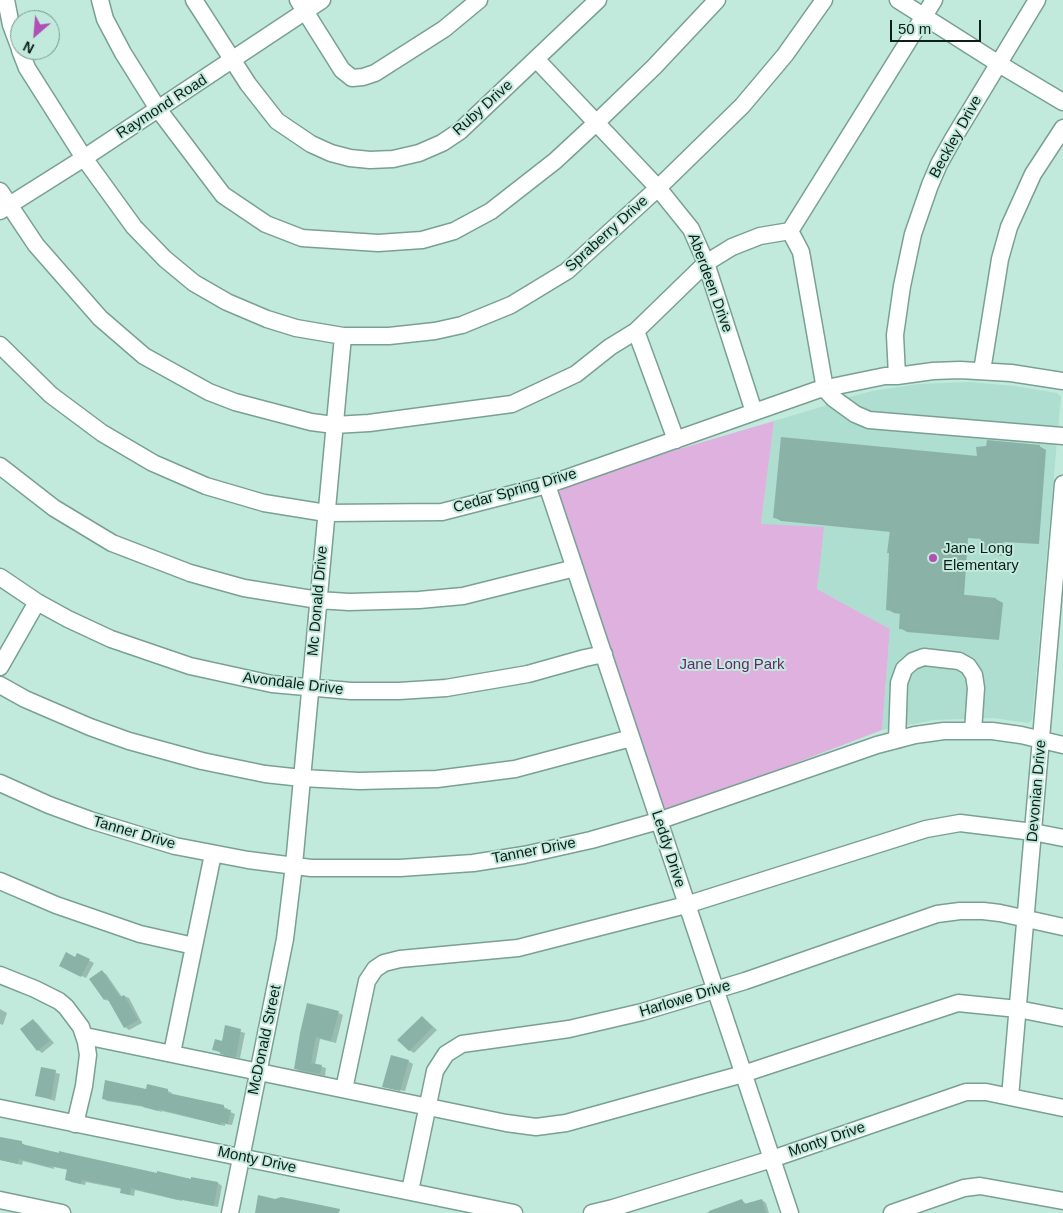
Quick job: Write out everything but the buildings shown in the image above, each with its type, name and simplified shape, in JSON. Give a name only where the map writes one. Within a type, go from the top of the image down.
[{"type":"street","name":"Spraberry Drive","points":[[6,0],[10,25]]},
{"type":"street","points":[[100,0],[105,19],[122,53],[158,109],[223,195],[266,224],[302,238],[378,243],[422,240],[454,230],[491,211],[555,161],[596,123],[654,67],[717,0]]},
{"type":"street","name":"Ruby Drive","points":[[194,0],[232,60],[266,109],[277,121],[311,144],[331,153],[350,158],[370,160],[393,159],[419,153],[442,143],[460,131],[598,0]]},
{"type":"street","name":"Raymond Road","points":[[5,208],[232,60],[302,5],[322,0]]},
{"type":"street","points":[[302,5],[342,70],[352,78],[375,73],[437,33],[478,0]]},
{"type":"street","name":"Spraberry Drive","points":[[24,60],[27,68],[84,158],[134,226],[165,259],[194,282],[227,302],[267,319],[296,328],[343,336],[389,336],[435,331],[462,325],[511,306],[567,271],[658,188],[742,106],[785,55],[824,0]]},
{"type":"street","points":[[898,0],[1063,102]]},
{"type":"street","points":[[0,190],[5,208],[100,318],[144,356],[209,392],[234,402],[311,422],[334,425],[369,424],[512,404],[576,374],[610,347],[636,331],[706,263],[732,246],[760,236],[790,231],[934,0]]},
{"type":"street","name":"Beckley Drive","points":[[897,376],[896,326],[902,286],[913,234],[939,164],[1038,0]]},
{"type":"street","name":"Aberdeen Drive","points":[[536,59],[658,188],[691,229],[706,263],[754,412]]},
{"type":"street","points":[[982,371],[1000,259],[1009,227],[1033,174],[1063,128]]},
{"type":"street","points":[[790,231],[801,252],[825,389],[833,398],[855,414],[870,420],[1063,436]]},
{"type":"street","points":[[636,331],[676,440]]},
{"type":"street","name":"Mc Donald Drive","points":[[294,865],[343,336]]},
{"type":"street","name":"Cedar Spring Drive","points":[[0,345],[51,395],[102,433],[153,463],[206,486],[264,503],[326,513],[442,512],[547,485],[825,389],[885,376],[933,371],[982,371],[1011,373],[1063,381]]},
{"type":"street","points":[[0,466],[54,508],[112,543],[190,573],[244,588],[318,600],[349,602],[419,600],[464,596],[575,568]]},
{"type":"street","name":"Devonian Drive","points":[[1010,1097],[1041,740],[1056,654],[1063,484]]},
{"type":"street","name":"Leddy Drive","points":[[547,485],[790,1213]]},
{"type":"street","name":"Avondale Drive","points":[[0,578],[37,602],[100,634],[167,660],[225,675],[272,684],[375,692],[446,688],[528,674],[604,654]]},
{"type":"street","points":[[0,667],[37,602]]},
{"type":"street","points":[[897,740],[899,683],[904,669],[913,661],[924,657],[959,661],[971,670],[974,675],[976,688],[973,731]]},
{"type":"street","points":[[0,685],[90,727],[129,741],[202,761],[265,774],[302,778],[360,782],[437,779],[515,769],[631,738]]},
{"type":"street","name":"Tanner Drive","points":[[0,783],[49,805],[90,820],[175,846],[248,860],[311,868],[361,869],[473,863],[524,855],[574,844],[658,821],[897,740],[939,732],[992,731],[1063,745]]},
{"type":"street","points":[[344,1089],[367,981],[375,969],[384,963],[400,959],[518,948],[686,905],[926,829],[960,823],[1033,832],[1063,838]]},
{"type":"street","points":[[172,1054],[213,854]]},
{"type":"street","name":"McDonald Street","points":[[230,1213],[285,940],[294,865]]},
{"type":"street","points":[[0,881],[56,905],[131,930],[194,946]]},
{"type":"street","name":"Harlowe Drive","points":[[410,1191],[435,1071],[439,1062],[462,1044],[569,1029],[642,1012],[714,990],[937,914],[960,911],[1000,913],[1063,927]]},
{"type":"street","points":[[0,975],[59,1001],[72,1014],[84,1036],[88,1063],[75,1124]]},
{"type":"street","points":[[84,1036],[506,1123],[536,1127],[566,1123],[743,1074],[958,1003],[1018,1009],[1063,1018]]},
{"type":"street","name":"Monty Drive","points":[[592,1213],[605,1211],[772,1158],[959,1094],[978,1092],[1063,1108]]},
{"type":"street","name":"Monty Drive","points":[[0,1108],[514,1213]]},
{"type":"street","points":[[892,1213],[964,1188],[980,1186],[1063,1201]]},
{"type":"street","points":[[0,1200],[62,1213]]},
{"type":"shaded area","name":"Jane Long Elementary","points":[[969,382],[1015,386],[1057,393],[1061,397],[1032,720],[1028,723],[993,718],[934,720],[882,730],[890,629],[817,589],[761,524],[774,421],[872,391],[918,384]]},
{"type":"green space","name":"Jane Long Park","points":[[774,421],[761,524],[824,527],[817,589],[890,629],[882,730],[675,809],[664,811],[558,499],[559,492],[565,487],[625,465]]},
{"type":"place","name":"Jane Long Elementary","points":[[933,558]]}]
